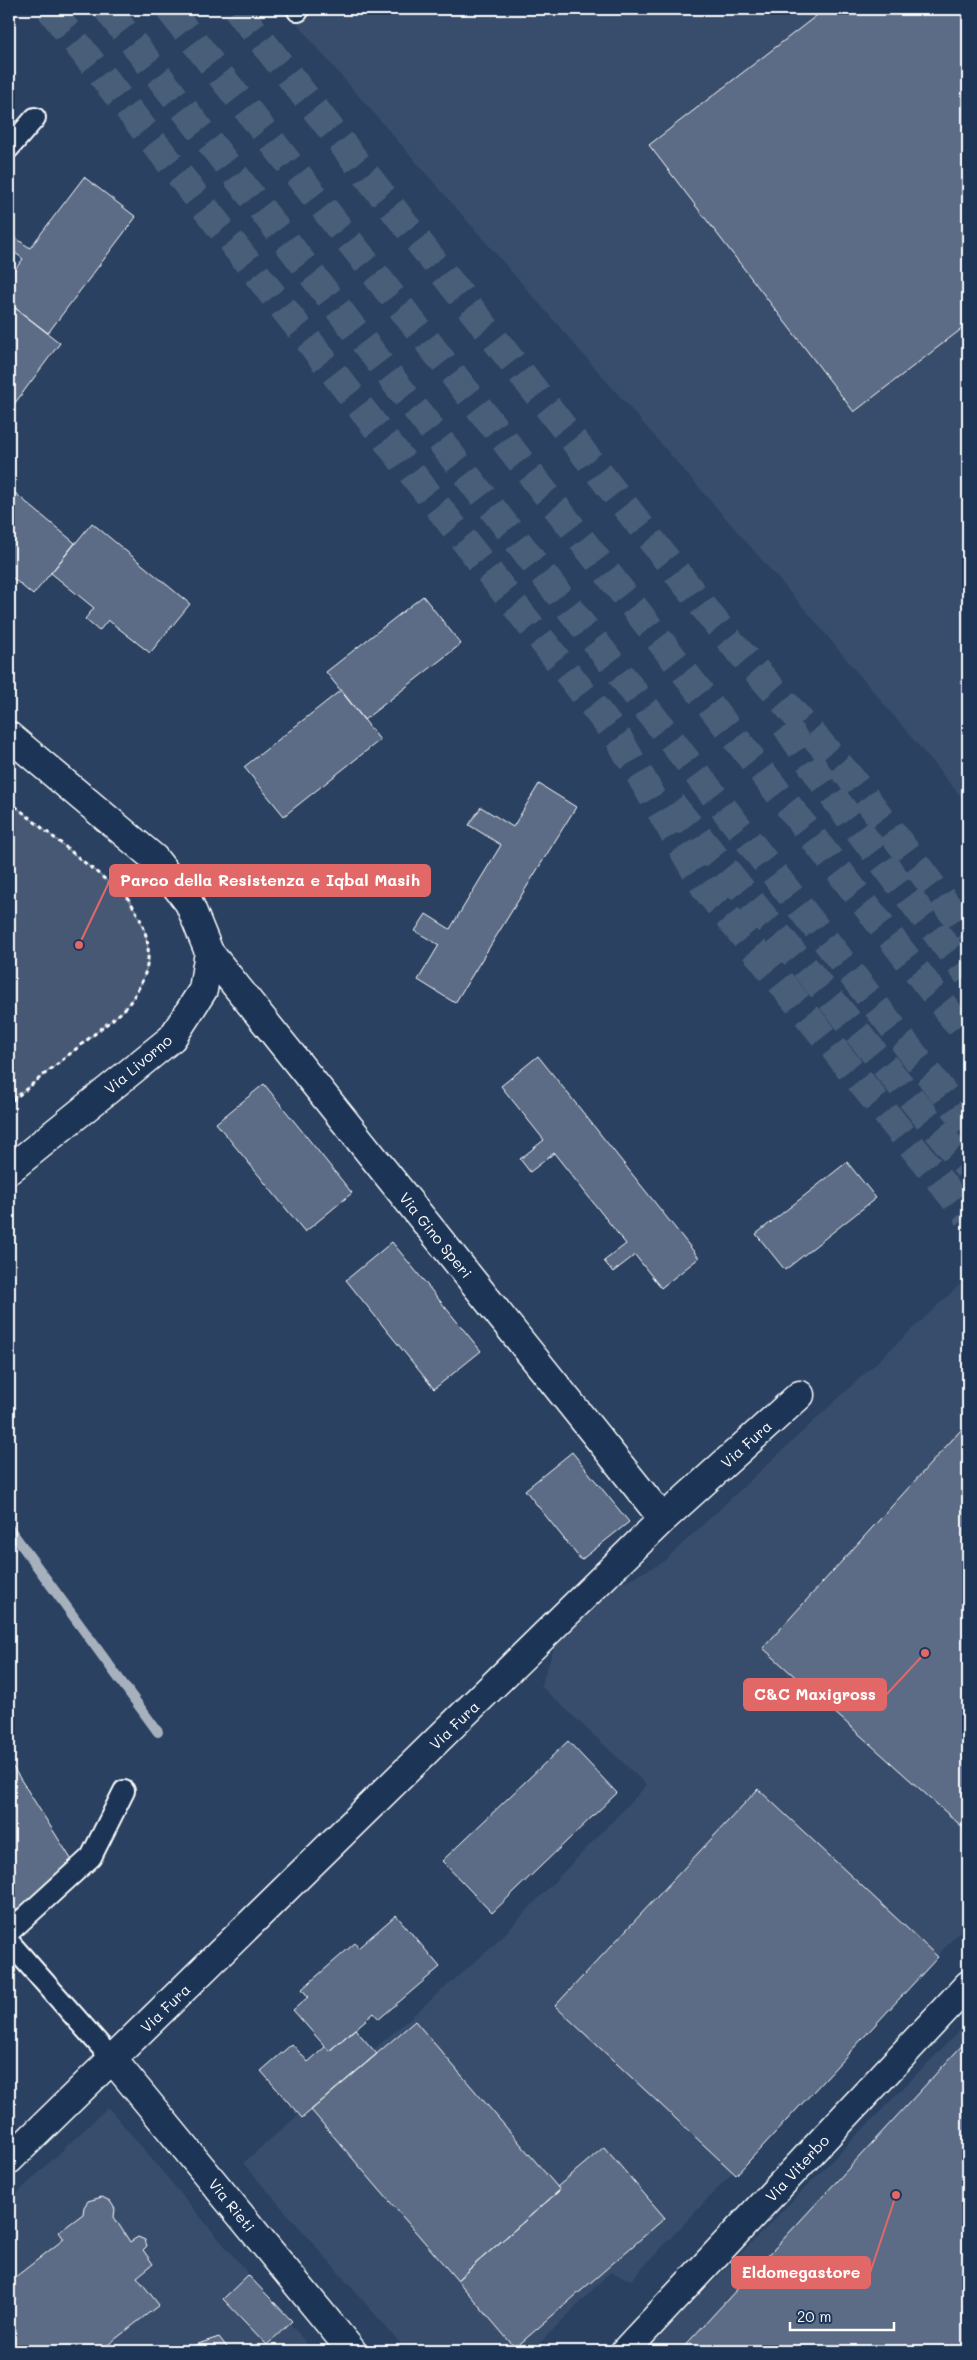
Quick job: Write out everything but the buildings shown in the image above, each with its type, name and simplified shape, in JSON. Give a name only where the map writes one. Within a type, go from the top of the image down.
[{"type":"street","points":[[9,736],[154,858],[189,903],[209,952]]},
{"type":"street","name":"Via Livorno","points":[[9,1170],[172,1038],[203,990],[209,952]]},
{"type":"street","name":"Via Gino Speri","points":[[209,952],[664,1519]]},
{"type":"street","name":"Via Fura","points":[[9,2160],[664,1519],[800,1395]]},
{"type":"street","name":"Via Viterbo","points":[[625,2351],[968,1984]]},
{"type":"street","name":"Via Rieti","points":[[113,2060],[352,2351]]},
{"type":"lane","points":[[9,148],[35,118]]},
{"type":"lane","points":[[9,1932],[91,1857],[124,1791]]},
{"type":"lane","points":[[9,1942],[113,2060]]},
{"type":"path","points":[[9,801],[127,897],[138,914],[147,934],[150,956],[146,975],[136,996],[123,1011],[9,1103]]},
{"type":"shaded area","points":[[286,9],[968,9],[968,805],[808,613],[318,49]]},
{"type":"shaded area","points":[[9,801],[127,897],[137,912],[143,927],[148,955],[142,982],[123,1011],[9,1103]]},
{"type":"shaded area","points":[[968,1277],[968,1923],[631,2280],[610,2272],[532,2351],[407,2351],[243,2163],[493,1946],[647,1785],[541,1686],[556,1642],[607,1590],[662,1563]]},
{"type":"shaded area","points":[[968,2022],[968,2351],[645,2351]]},
{"type":"shaded area","points":[[108,2107],[313,2351],[9,2351],[9,2201]]},
{"type":"waterway","points":[[9,1528],[158,1732]]},
{"type":"tunnel","points":[[50,9],[619,739],[705,888],[968,1216]]},
{"type":"tunnel","points":[[107,9],[968,1125]]},
{"type":"tunnel","points":[[169,9],[968,1037]]},
{"type":"tunnel","points":[[237,9],[731,642],[850,777],[968,933]]},
{"type":"tunnel","points":[[786,726],[829,791],[968,975]]},
{"type":"tunnel","points":[[672,804],[968,1168]]},
{"type":"place","name":"Parco della Resistenza e Iqbal Masih","points":[[79,945]]},
{"type":"place","name":"C&C Maxigross","points":[[925,1653]]},
{"type":"place","name":"Eldomegastore","points":[[896,2195]]}]
